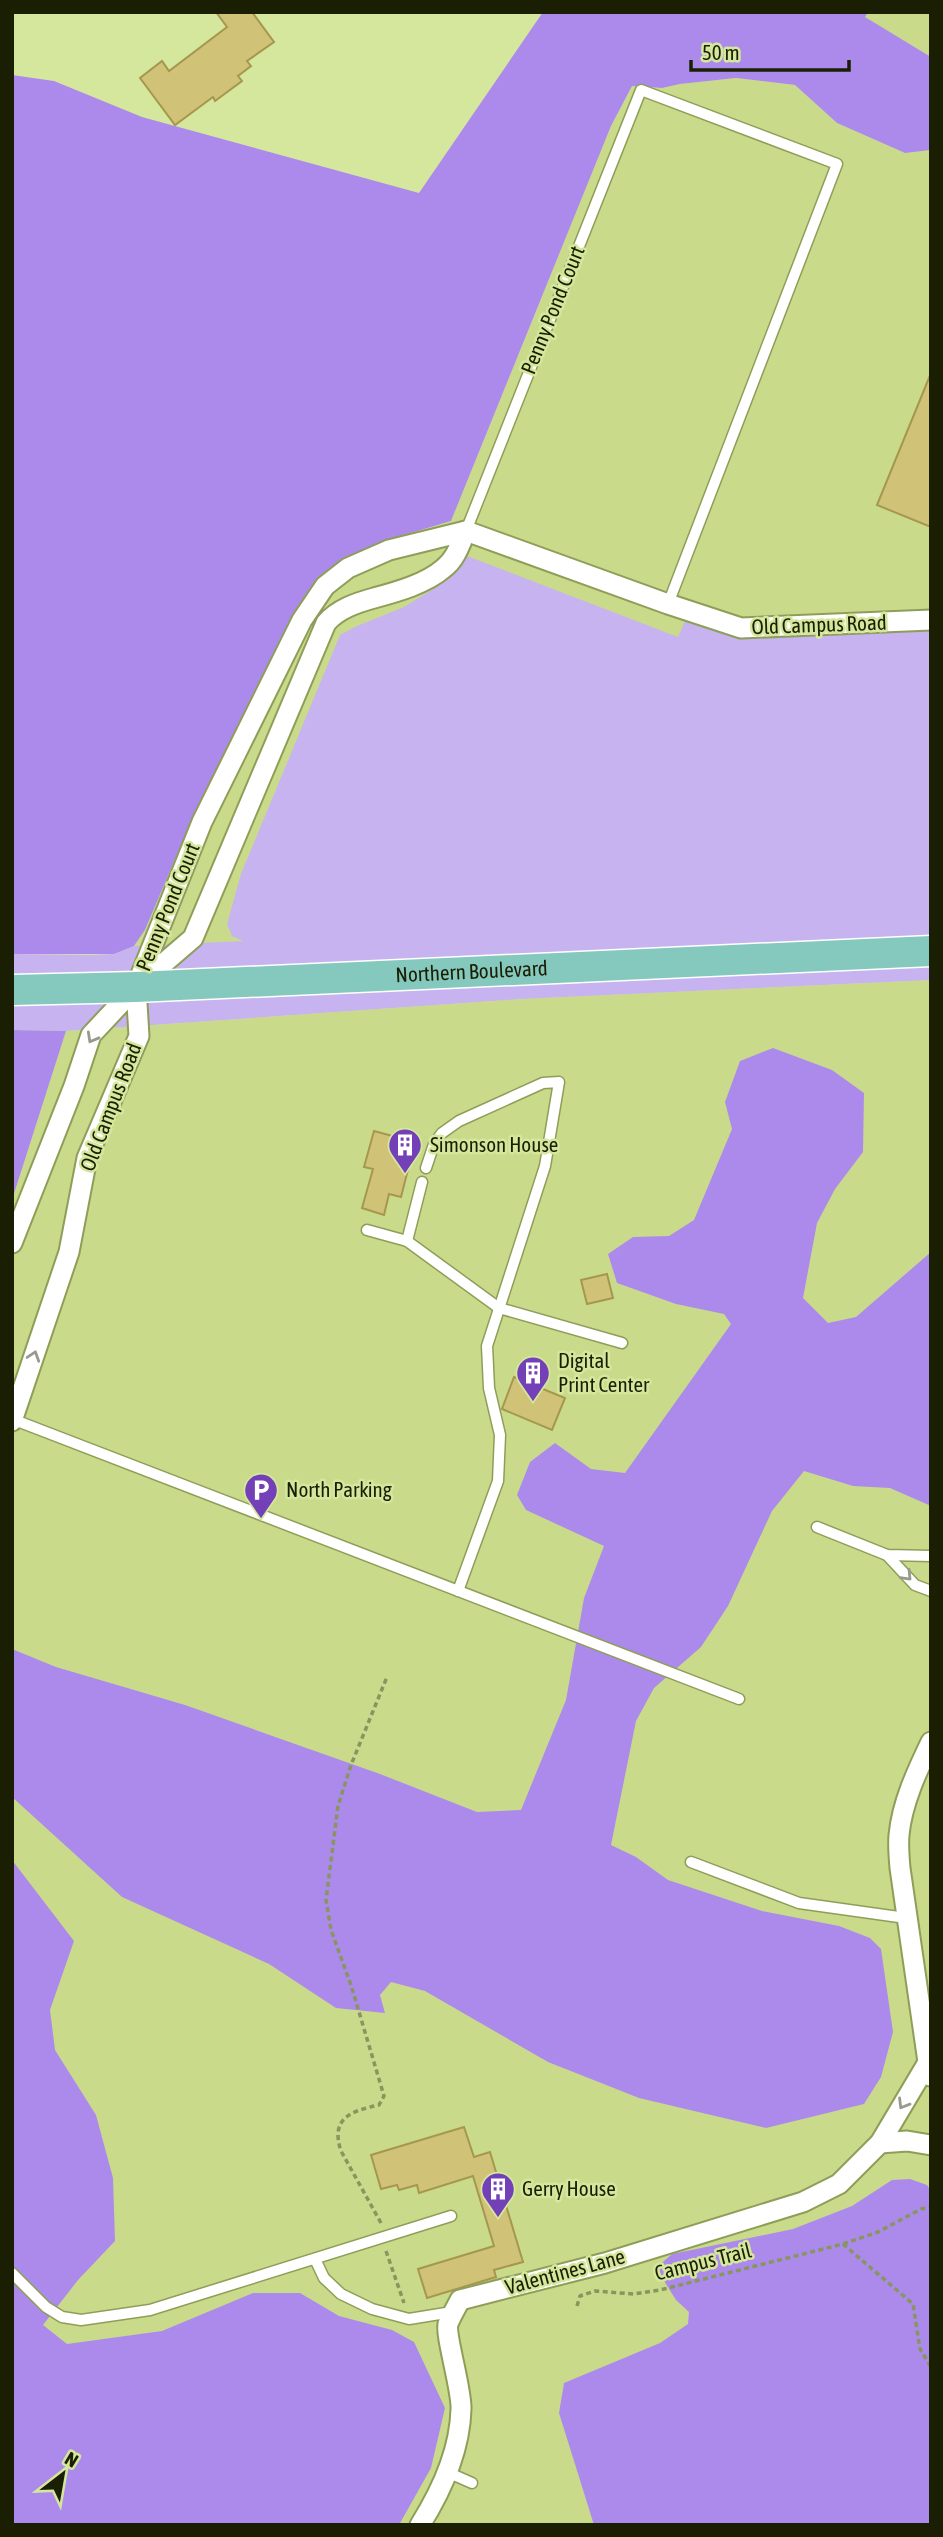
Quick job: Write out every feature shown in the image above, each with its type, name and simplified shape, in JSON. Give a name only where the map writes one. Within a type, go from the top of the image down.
[{"type":"main road","name":"Northern Boulevard","points":[[12,990],[136,987],[931,951]]},
{"type":"street","name":"Old Campus Road","points":[[466,531],[723,623],[756,629],[931,620]]},
{"type":"street","name":"Penny Pond Court","points":[[136,987],[202,822],[302,620],[325,586],[348,568],[388,550],[466,531]]},
{"type":"street","name":"Penny Pond Court","points":[[136,987],[193,939],[326,623],[333,614],[359,602],[413,584],[445,568],[457,552],[466,531]]},
{"type":"street","name":"Old Campus Road","points":[[12,1243],[91,1035],[136,987]]},
{"type":"street","name":"Old Campus Road","points":[[12,1419],[69,1252],[87,1158],[139,1035],[136,987]]},
{"type":"street","name":"Valentines Lane","points":[[454,2312],[460,2300],[606,2263],[803,2202],[839,2184],[880,2143],[929,2073],[927,2038],[906,1918],[899,1836],[916,1774],[931,1742]]},
{"type":"street","points":[[880,2143],[907,2141],[931,2145]]},
{"type":"street","points":[[421,2525],[440,2493],[456,2445],[462,2407],[447,2326],[454,2312]]},
{"type":"lane","name":"Penny Pond Court","points":[[466,531],[641,90],[837,164],[668,604]]},
{"type":"lane","points":[[426,1168],[434,1144],[442,1133],[459,1121],[543,1083],[559,1082],[545,1166],[487,1346],[489,1388],[500,1435],[498,1481],[458,1591]]},
{"type":"lane","points":[[407,1241],[422,1182]]},
{"type":"lane","points":[[367,1230],[407,1241],[499,1308],[622,1343]]},
{"type":"lane","points":[[12,1419],[739,1699]]},
{"type":"lane","points":[[817,1527],[887,1555],[931,1556]]},
{"type":"lane","points":[[887,1555],[915,1585],[931,1591]]},
{"type":"lane","points":[[691,1861],[799,1903],[906,1918]]},
{"type":"lane","points":[[12,2273],[46,2307],[62,2317],[81,2320],[150,2310],[451,2216]]},
{"type":"lane","points":[[315,2259],[324,2278],[341,2294],[372,2309],[409,2319],[454,2312]]},
{"type":"lane","points":[[447,2472],[472,2483]]},
{"type":"path","points":[[387,1677],[351,1765],[338,1806],[326,1900],[331,1930],[351,1985],[384,2096],[379,2105],[363,2108],[346,2117],[337,2129],[337,2138],[346,2160],[382,2225],[386,2257],[409,2319]]},
{"type":"path","name":"Campus Trail","points":[[576,2306],[580,2296],[594,2291],[634,2294],[660,2290],[843,2244],[878,2232],[921,2209],[931,2207]]},
{"type":"path","points":[[843,2244],[913,2304],[920,2349],[931,2367]]},
{"type":"shaded area","points":[[543,12],[868,12],[865,17],[931,57],[931,150],[905,153],[837,123],[795,85],[736,78],[662,88],[632,86],[611,126],[451,521],[384,541],[318,578],[301,602],[176,857],[145,930],[134,946],[114,954],[12,954],[12,75],[54,81],[142,117],[419,193]]},
{"type":"shaded area","points":[[868,12],[931,12],[931,57],[864,17]]},
{"type":"shaded area","points":[[736,78],[795,85],[837,123],[905,153],[931,150],[931,911],[134,946],[145,930],[176,857],[301,602],[318,578],[384,541],[451,521],[611,126],[632,86],[662,88]]},
{"type":"shaded area","points":[[462,554],[678,637],[687,617],[738,634],[931,622],[931,980],[521,999],[66,1031],[12,1030],[12,954],[114,954],[134,946],[243,941],[232,936],[227,924],[241,874],[340,635],[404,607],[438,586],[453,575]]},
{"type":"shaded area","points":[[931,980],[931,2525],[12,2525],[12,1200],[66,1031],[521,999]]},
{"type":"shaded area","points":[[12,1030],[66,1031],[12,1200]]},
{"type":"shaded area","points":[[773,1048],[832,1070],[864,1093],[863,1152],[835,1189],[817,1223],[803,1298],[828,1323],[856,1317],[931,1252],[931,1506],[890,1488],[853,1486],[804,1471],[772,1511],[728,1606],[701,1647],[654,1688],[636,1721],[611,1845],[636,1857],[668,1880],[762,1911],[839,1926],[870,1938],[881,1949],[893,2032],[881,2077],[864,2104],[766,2128],[639,2098],[548,2062],[425,1991],[391,1982],[380,1995],[385,2013],[336,2008],[269,1964],[122,1897],[12,1797],[12,1649],[56,1667],[185,1705],[380,1774],[477,1812],[521,1810],[566,1700],[584,1598],[604,1546],[526,1510],[517,1495],[530,1462],[555,1443],[591,1469],[625,1473],[731,1324],[724,1314],[676,1304],[617,1283],[608,1254],[633,1237],[669,1236],[694,1220],[732,1129],[725,1102],[740,1061]]},
{"type":"shaded area","points":[[12,1860],[74,1941],[50,2010],[55,2050],[96,2115],[113,2178],[115,2241],[78,2280],[43,2325],[67,2344],[162,2331],[253,2293],[300,2293],[339,2316],[392,2330],[414,2342],[445,2408],[431,2468],[399,2525],[12,2525]]},
{"type":"shaded area","points":[[910,2179],[927,2185],[931,2191],[931,2525],[594,2525],[559,2413],[564,2383],[660,2343],[688,2324],[689,2312],[676,2300],[656,2268],[672,2254],[793,2229],[852,2206],[892,2180]]},
{"type":"building","points":[[216,12],[252,12],[274,42],[247,61],[251,66],[238,76],[242,81],[215,101],[213,97],[175,125],[140,78],[162,61],[169,71],[227,27]]},
{"type":"building","points":[[931,373],[931,527],[877,505]]},
{"type":"building","name":"Simonson House","points":[[374,1131],[415,1142],[401,1197],[389,1194],[384,1215],[362,1208],[373,1169],[364,1167]]},
{"type":"building","points":[[607,1274],[613,1298],[587,1304],[581,1280]]},
{"type":"building","name":"Digital Print Center","points":[[514,1377],[565,1398],[552,1430],[502,1409]]},
{"type":"building","name":"Gerry House","points":[[464,2127],[474,2157],[490,2152],[523,2262],[494,2270],[496,2277],[427,2298],[418,2269],[494,2246],[473,2176],[419,2193],[417,2185],[399,2190],[397,2185],[381,2189],[371,2155]]},
{"type":"place","name":"Simonson House","points":[[405,1175]]},
{"type":"place","name":"Digital Print Center","points":[[533,1403]]},
{"type":"place","name":"North Parking","points":[[261,1520]]},
{"type":"place","name":"Gerry House","points":[[498,2219]]}]
